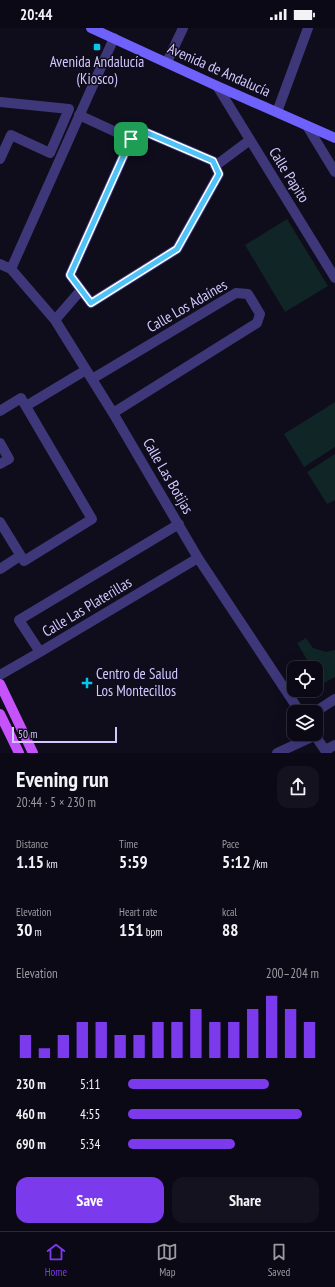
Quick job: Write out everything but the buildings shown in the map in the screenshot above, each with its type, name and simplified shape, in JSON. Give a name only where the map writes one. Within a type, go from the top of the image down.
[{"type":"main road","name":"Avenida de Andalucía","points":[[91,28],[335,138]]},
{"type":"main road","points":[[0,684],[34,753]]},
{"type":"main road","points":[[0,714],[19,753]]},
{"type":"street","points":[[167,62],[183,28]]},
{"type":"street","points":[[277,112],[308,28]]},
{"type":"street","points":[[11,269],[114,38]]},
{"type":"street","name":"Calle Papito","points":[[217,86],[335,278]]},
{"type":"street","points":[[0,102],[69,109],[50,153],[10,136],[0,159]]},
{"type":"street","points":[[79,115],[131,139]]},
{"type":"street","points":[[307,126],[335,172]]},
{"type":"street","points":[[136,128],[213,161],[219,174],[177,249],[91,303],[70,275],[131,139],[136,128]]},
{"type":"street","points":[[58,134],[69,139]]},
{"type":"street","points":[[215,166],[250,140]]},
{"type":"street","name":"Calle Las Botijas","points":[[0,264],[11,269],[55,320],[113,413],[198,558],[295,705]]},
{"type":"street","points":[[55,320],[81,290]]},
{"type":"street","name":"Calle Los Adaínes","points":[[92,379],[236,293],[248,294],[260,314],[257,323],[113,413]]},
{"type":"street","points":[[26,406],[86,370]]},
{"type":"street","points":[[0,411],[21,398],[92,519],[24,561],[0,522]]},
{"type":"street","points":[[0,443],[9,458],[0,464]]},
{"type":"street","name":"Calle Las Platerillas","points":[[179,524],[19,620],[40,652],[198,558]]},
{"type":"street","points":[[0,569],[20,556]]},
{"type":"street","points":[[0,675],[40,652]]},
{"type":"street","points":[[323,707],[335,699]]},
{"type":"street","points":[[277,753],[302,741]]},
{"type":"street","points":[[318,741],[326,752],[335,745]]},
{"type":"green space","points":[[287,219],[328,286],[285,312],[245,245]]},
{"type":"green space","points":[[335,402],[335,447],[304,467],[284,434]]},
{"type":"green space","points":[[335,454],[335,500],[327,504],[307,472]]},
{"type":"green space","points":[[306,638],[313,648],[326,652],[335,650],[335,677],[323,683],[323,661],[308,661],[297,643]]},
{"type":"place","name":"Avenida Andalucía (Kiosco)","points":[[97,47]]},
{"type":"place","name":"Centro de Salud Los Montecillos","points":[[87,683]]},
{"type":"route","points":[[136,128],[213,161],[219,174],[177,249],[91,303],[70,275],[131,139],[136,128]]}]
